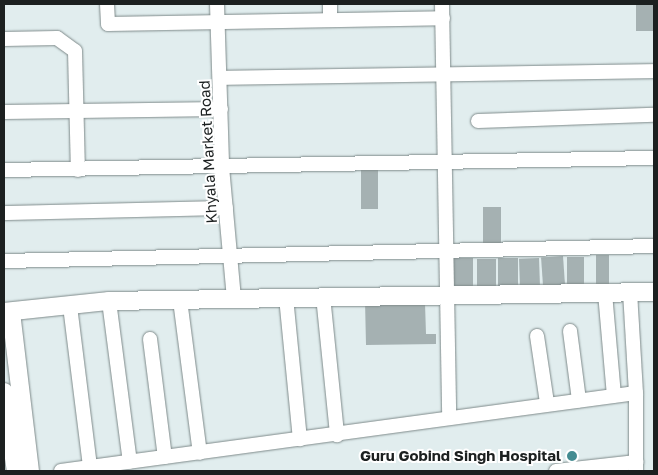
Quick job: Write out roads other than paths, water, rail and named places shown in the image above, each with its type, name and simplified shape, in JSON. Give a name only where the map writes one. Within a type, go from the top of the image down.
[{"type":"street","points":[[107,4],[108,24],[442,18]]},
{"type":"street","name":"Khyala Market Road","points":[[218,4],[222,167],[234,298]]},
{"type":"street","points":[[330,4],[330,20]]},
{"type":"street","points":[[442,4],[449,418]]},
{"type":"street","points":[[4,39],[67,41],[75,51],[78,170]]},
{"type":"street","points":[[220,78],[444,76],[654,71]]},
{"type":"street","points":[[4,112],[221,109]]},
{"type":"street","points":[[478,121],[654,116]]},
{"type":"street","points":[[4,170],[654,158]]},
{"type":"street","points":[[4,213],[226,208]]},
{"type":"street","points":[[4,261],[230,253],[447,252],[654,246]]},
{"type":"street","points":[[556,471],[636,467],[636,393],[630,292]]},
{"type":"street","points":[[18,467],[7,312],[110,301],[654,292]]},
{"type":"street","points":[[605,293],[614,396]]},
{"type":"street","points":[[323,296],[337,434]]},
{"type":"street","points":[[286,297],[300,440]]},
{"type":"street","points":[[180,300],[200,453]]},
{"type":"street","points":[[110,301],[130,462]]},
{"type":"street","points":[[70,306],[90,467]]},
{"type":"street","points":[[570,331],[579,400]]},
{"type":"street","points":[[537,336],[547,404]]},
{"type":"street","points":[[150,339],[165,457]]},
{"type":"street","points":[[4,392],[18,467]]},
{"type":"street","points":[[60,471],[636,393]]},
{"type":"place","name":"Guru Gobind Singh Hospital","points":[[572,456]]}]
